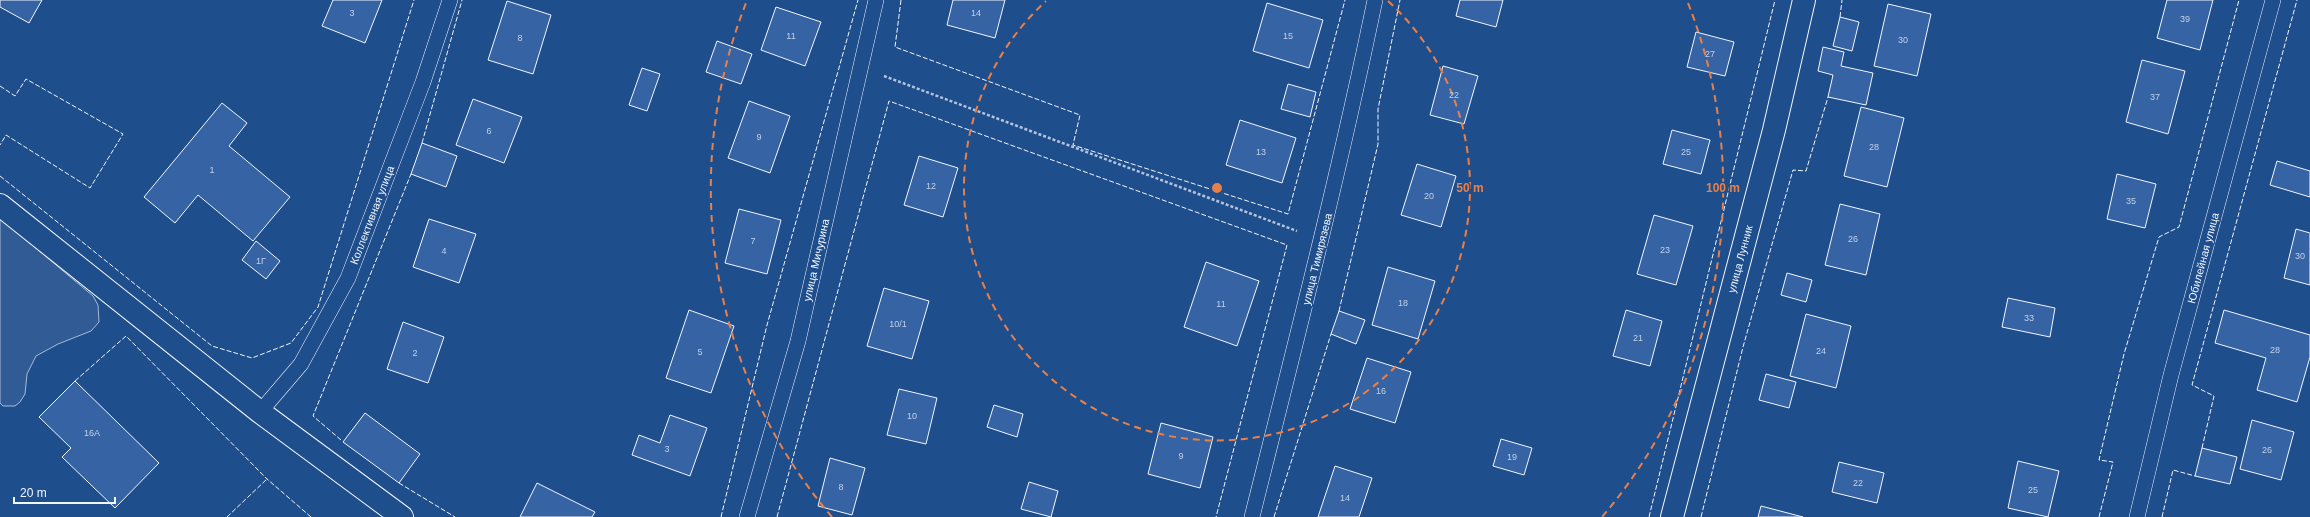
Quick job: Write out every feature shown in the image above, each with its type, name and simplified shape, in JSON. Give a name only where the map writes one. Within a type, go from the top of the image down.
[{"type":"street","name":"улица Лунник","points":[[1672,517],[1774,130],[1804,0]]},
{"type":"street","points":[[0,205],[260,412],[402,517]]},
{"type":"lane","name":"Коллективная улица","points":[[260,412],[301,364],[348,278],[423,82],[450,0]]},
{"type":"lane","name":"улица Мичурина","points":[[747,517],[798,341],[876,0]]},
{"type":"lane","name":"улица Тимирязева","points":[[1252,517],[1322,240],[1348,128],[1374,0]]},
{"type":"lane","name":"Юбилейная улица","points":[[2136,517],[2171,375],[2274,0]]},
{"type":"path","points":[[861,67],[1322,240]]},
{"type":"shaded area","points":[[0,218],[93,296],[98,305],[99,322],[91,331],[58,344],[36,356],[27,374],[25,394],[20,402],[15,406],[3,406],[0,403]]},
{"type":"building","points":[[0,0],[42,0],[29,23],[0,7]]},
{"type":"building","points":[[333,0],[382,0],[365,43],[322,26]]},
{"type":"building","points":[[953,0],[1005,0],[995,38],[947,25]]},
{"type":"building","points":[[1460,0],[1503,0],[1496,27],[1456,16]]},
{"type":"building","points":[[2167,0],[2213,0],[2200,50],[2157,38]]},
{"type":"building","points":[[507,1],[551,15],[533,74],[488,60]]},
{"type":"building","points":[[1267,3],[1323,20],[1309,68],[1253,51]]},
{"type":"building","points":[[1888,4],[1931,14],[1917,76],[1874,66]]},
{"type":"building","points":[[776,7],[821,22],[805,66],[761,50]]},
{"type":"building","points":[[1840,17],[1859,22],[1852,51],[1833,46]]},
{"type":"building","points":[[1696,32],[1734,42],[1725,76],[1687,67]]},
{"type":"building","points":[[717,41],[752,54],[741,84],[706,72]]},
{"type":"building","points":[[1823,47],[1844,52],[1841,66],[1873,73],[1866,105],[1828,97],[1833,75],[1818,71]]},
{"type":"building","points":[[2142,60],[2185,71],[2168,134],[2126,122]]},
{"type":"building","points":[[1443,66],[1478,76],[1464,124],[1430,115]]},
{"type":"building","points":[[642,68],[660,74],[647,111],[629,105]]},
{"type":"building","points":[[1288,84],[1316,92],[1310,117],[1281,109]]},
{"type":"building","points":[[473,99],[522,117],[504,163],[456,145]]},
{"type":"building","points":[[749,101],[790,116],[770,173],[728,158]]},
{"type":"building","points":[[222,103],[247,123],[229,146],[290,197],[253,241],[198,195],[175,223],[144,197]]},
{"type":"building","points":[[1861,107],[1904,118],[1887,187],[1844,176]]},
{"type":"building","points":[[1240,120],[1296,138],[1282,183],[1226,165]]},
{"type":"building","points":[[1672,130],[1710,140],[1701,174],[1663,164]]},
{"type":"building","points":[[422,143],[457,156],[446,187],[411,174]]},
{"type":"building","points":[[919,156],[958,168],[943,217],[904,205]]},
{"type":"building","points":[[2277,161],[2310,171],[2310,197],[2270,185]]},
{"type":"building","points":[[1417,164],[1456,176],[1441,227],[1401,215]]},
{"type":"building","points":[[2117,174],[2156,184],[2145,228],[2107,219]]},
{"type":"building","points":[[1840,204],[1880,214],[1866,275],[1825,265]]},
{"type":"building","points":[[739,209],[781,220],[767,274],[725,263]]},
{"type":"building","points":[[1654,215],[1693,226],[1676,285],[1637,274]]},
{"type":"building","points":[[429,219],[476,234],[459,283],[413,267]]},
{"type":"building","points":[[2296,229],[2310,233],[2310,285],[2284,278]]},
{"type":"building","points":[[256,241],[280,261],[266,279],[242,260]]},
{"type":"building","points":[[1206,262],[1259,281],[1237,346],[1184,327]]},
{"type":"building","points":[[1388,267],[1435,281],[1418,339],[1372,325]]},
{"type":"building","points":[[1787,273],[1812,280],[1806,302],[1781,295]]},
{"type":"building","points":[[884,288],[929,301],[912,359],[867,346]]},
{"type":"building","points":[[2008,298],[2055,308],[2050,337],[2002,327]]},
{"type":"building","points":[[689,310],[734,326],[711,393],[666,378]]},
{"type":"building","points":[[1626,310],[1662,321],[1650,366],[1613,356]]},
{"type":"building","points":[[2224,310],[2310,335],[2310,357],[2297,402],[2257,390],[2266,358],[2215,343]]},
{"type":"building","points":[[1339,311],[1365,320],[1356,344],[1331,334]]},
{"type":"building","points":[[1806,314],[1851,326],[1836,388],[1790,376]]},
{"type":"building","points":[[403,322],[444,337],[428,383],[387,369]]},
{"type":"building","points":[[1367,358],[1411,372],[1395,423],[1350,409]]},
{"type":"building","points":[[1766,374],[1796,382],[1789,408],[1759,400]]},
{"type":"building","points":[[75,381],[159,463],[115,508],[62,457],[71,448],[39,417]]},
{"type":"building","points":[[899,389],[937,398],[926,444],[887,435]]},
{"type":"building","points":[[994,405],[1023,414],[1017,437],[987,427]]},
{"type":"building","points":[[365,413],[420,454],[399,483],[343,442]]},
{"type":"building","points":[[670,415],[707,428],[690,476],[632,455],[639,435],[660,443]]},
{"type":"building","points":[[2252,420],[2294,432],[2281,480],[2240,469]]},
{"type":"building","points":[[1161,423],[1213,437],[1200,488],[1148,474]]},
{"type":"building","points":[[1501,439],[1532,448],[1524,475],[1493,466]]},
{"type":"building","points":[[2202,448],[2237,457],[2230,484],[2195,476]]},
{"type":"building","points":[[830,458],[865,468],[852,515],[818,506]]},
{"type":"building","points":[[2018,461],[2059,471],[2048,517],[2008,508]]},
{"type":"building","points":[[1839,462],[1884,473],[1877,503],[1832,492]]},
{"type":"building","points":[[1335,466],[1372,478],[1359,517],[1318,517]]},
{"type":"building","points":[[1029,482],[1058,491],[1051,517],[1021,509]]},
{"type":"building","points":[[537,483],[595,512],[592,517],[520,517]]},
{"type":"building","points":[[1761,506],[1803,517],[1758,517]]},
{"type":"fence","points":[[0,176],[212,346],[252,358],[291,343],[318,307],[414,0]]},
{"type":"fence","points":[[422,143],[462,0]]},
{"type":"fence","points":[[721,517],[767,325],[858,0]]},
{"type":"fence","points":[[901,0],[895,47],[1080,115],[1073,145],[1288,214],[1345,0]]},
{"type":"fence","points":[[1339,311],[1378,144],[1378,109],[1400,0]]},
{"type":"fence","points":[[1649,517],[1775,0]]},
{"type":"fence","points":[[1840,17],[1842,0]]},
{"type":"fence","points":[[2099,517],[2113,462],[2099,460],[2124,354],[2159,237],[2179,227],[2239,0]]},
{"type":"fence","points":[[2202,448],[2214,396],[2192,385],[2297,0]]},
{"type":"fence","points":[[0,86],[15,96],[26,79],[123,134],[90,188],[6,135],[0,145]]},
{"type":"fence","points":[[1701,517],[1743,347],[1793,170],[1806,171],[1828,97]]},
{"type":"fence","points":[[777,517],[889,101],[1287,245],[1216,517]]},
{"type":"fence","points":[[341,440],[313,416],[411,174]]},
{"type":"fence","points":[[1274,517],[1331,334]]},
{"type":"fence","points":[[75,381],[126,336],[267,479],[311,517]]},
{"type":"fence","points":[[2162,517],[2173,470],[2195,476]]},
{"type":"fence","points":[[227,517],[267,479]]},
{"type":"fence","points":[[399,483],[455,517]]}]
